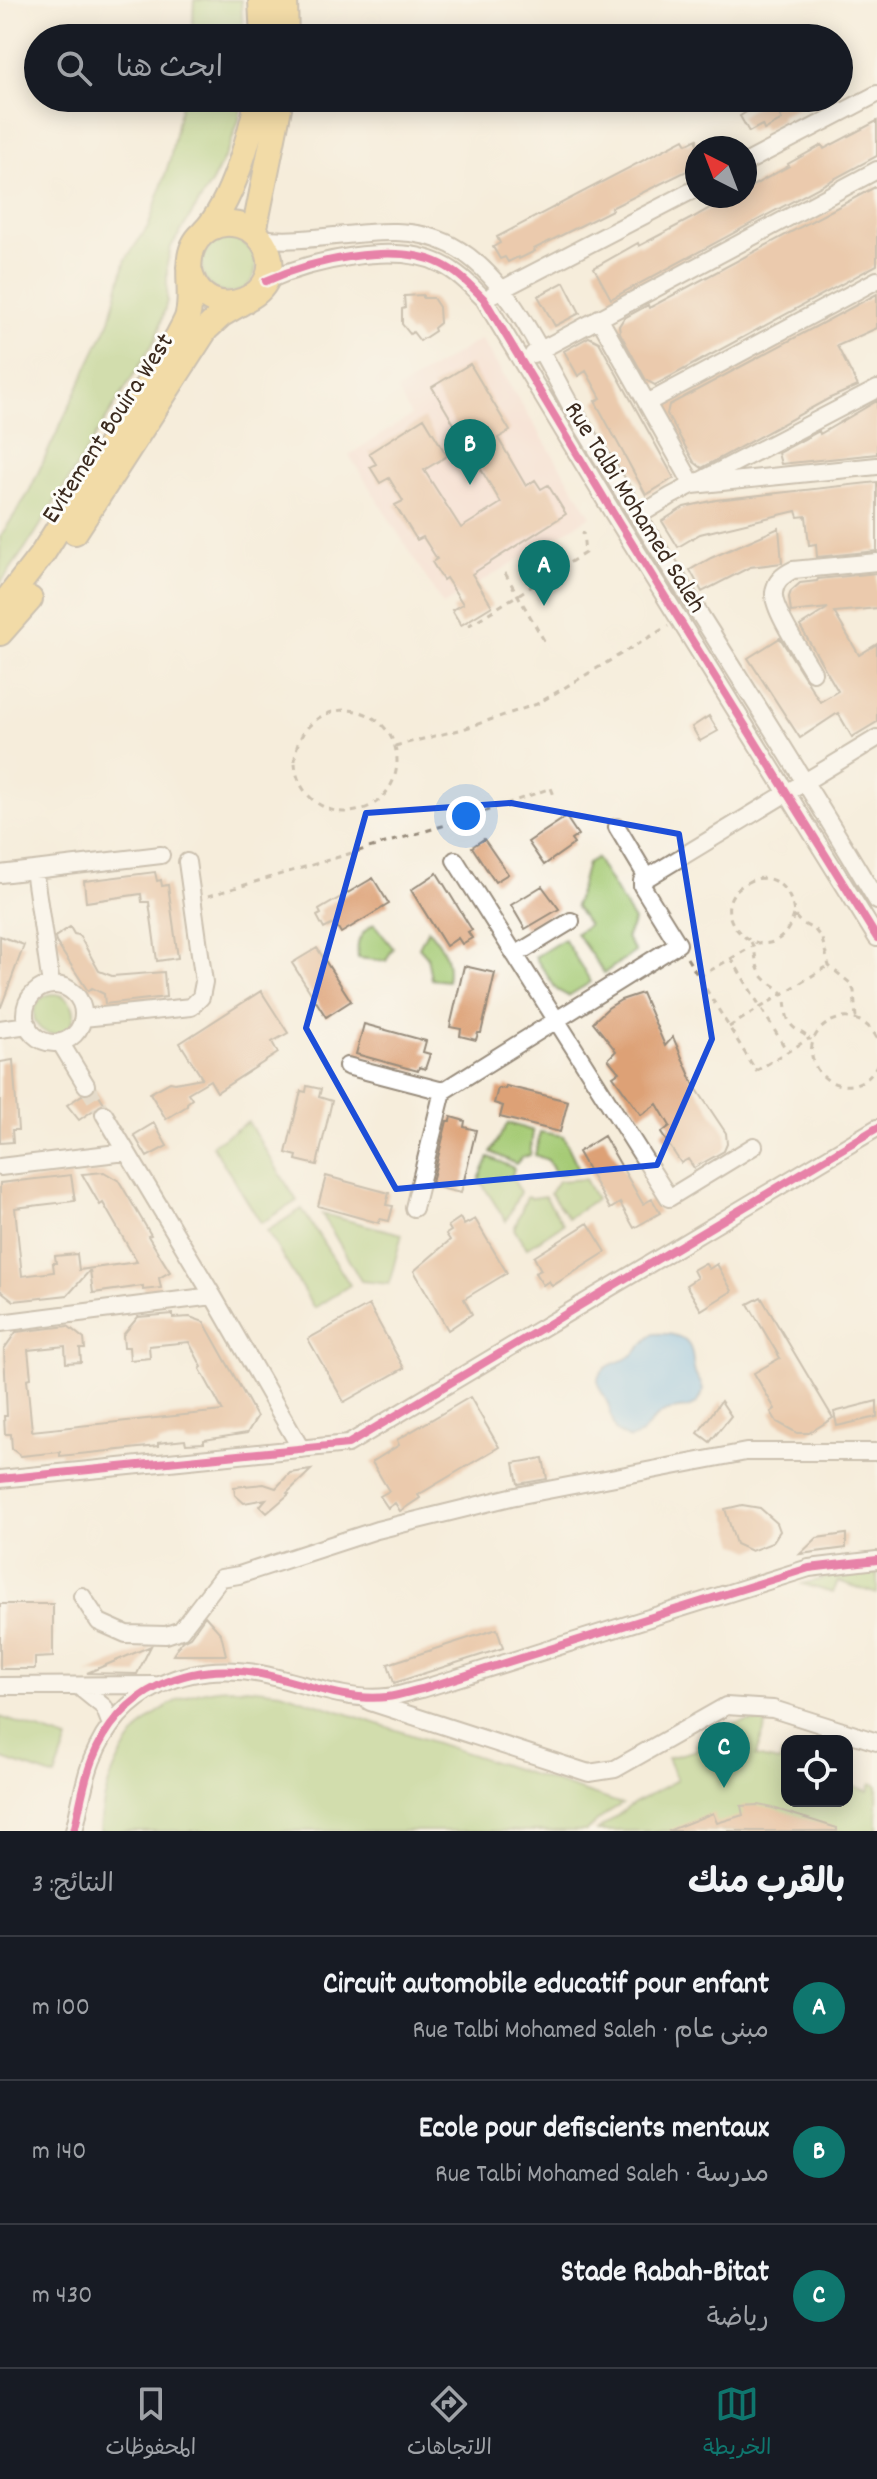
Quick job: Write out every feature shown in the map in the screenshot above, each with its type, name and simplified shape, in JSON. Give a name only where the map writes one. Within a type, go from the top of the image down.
[{"type":"highway","points":[[261,0],[262,24]]},
{"type":"highway","points":[[285,0],[286,24]]},
{"type":"highway","points":[[198,238],[215,226],[245,227],[257,235],[270,259],[266,281],[252,297],[227,304],[211,300],[198,290],[189,267],[198,238],[212,224],[228,192],[249,138],[255,112]]},
{"type":"highway","points":[[257,235],[279,112]]},
{"type":"highway","name":"Evitement Bouira West","points":[[0,609],[43,553],[178,336],[188,315],[189,267]]},
{"type":"highway","name":"Evitement Bouira West","points":[[0,633],[55,564],[206,329],[221,315],[243,302]]},
{"type":"street","points":[[853,107],[877,94]]},
{"type":"street","points":[[757,157],[843,112]]},
{"type":"street","points":[[521,361],[877,170]]},
{"type":"street","points":[[484,299],[685,194]]},
{"type":"street","name":"Rue Talbi Mohamed Saleh","points":[[257,235],[280,240],[366,233],[428,235],[467,255],[502,289],[638,516],[806,781],[877,901]]},
{"type":"street","name":"Rue Talbi Mohamed Saleh","points":[[266,281],[312,263],[365,255],[416,256],[454,271],[484,299],[877,938]]},
{"type":"street","points":[[647,403],[877,280]]},
{"type":"street","points":[[599,318],[693,485]]},
{"type":"street","points":[[638,516],[877,389]]},
{"type":"street","points":[[693,485],[877,466]]},
{"type":"street","points":[[813,672],[776,607],[773,594],[777,581],[793,570],[877,562]]},
{"type":"street","points":[[414,1208],[443,1091],[678,944],[642,886],[642,881],[877,738]]},
{"type":"street","points":[[617,827],[647,877]]},
{"type":"street","points":[[0,874],[161,855]]},
{"type":"street","points":[[455,860],[669,1198],[754,1146]]},
{"type":"street","points":[[83,1018],[191,1007],[201,997],[204,982],[187,862]]},
{"type":"street","points":[[34,870],[51,985]]},
{"type":"street","points":[[515,955],[571,921]]},
{"type":"street","points":[[51,985],[68,988],[75,994],[83,1010],[83,1018],[75,1034],[60,1042],[41,1039],[28,1025],[26,1008],[35,992],[51,985]]},
{"type":"street","points":[[0,1029],[28,1025]]},
{"type":"street","points":[[60,1042],[86,1085]]},
{"type":"street","points":[[347,1066],[443,1091]]},
{"type":"street","points":[[104,1114],[301,1449]]},
{"type":"street","points":[[0,1479],[348,1444],[877,1128]]},
{"type":"street","points":[[0,1167],[126,1152]]},
{"type":"street","points":[[0,1323],[213,1296]]},
{"type":"street","points":[[82,1596],[99,1622],[126,1634],[166,1635],[181,1630],[221,1578],[239,1575],[377,1530],[511,1497],[746,1452],[877,1452]]},
{"type":"street","points":[[349,1696],[385,1697],[422,1689],[809,1568],[877,1560]]},
{"type":"street","points":[[75,1827],[92,1761],[111,1725],[126,1706],[158,1685],[187,1675],[225,1670],[259,1674],[349,1696],[589,1773],[615,1769],[726,1706],[773,1709],[877,1742]]},
{"type":"street","points":[[0,1686],[158,1685]]},
{"type":"street","points":[[78,1686],[104,1707],[111,1725]]},
{"type":"path","points":[[468,626],[585,553],[583,532]]},
{"type":"path","points":[[505,573],[546,644]]},
{"type":"path","points":[[395,746],[463,729],[537,704],[679,620]]},
{"type":"path","points":[[342,709],[360,711],[375,718],[388,730],[395,746],[397,763],[394,780],[385,795],[356,812],[339,812],[316,803],[300,785],[294,769],[300,736],[325,713],[342,709]]},
{"type":"path","points":[[193,901],[449,824],[551,788],[555,798]]},
{"type":"path","points":[[699,977],[752,944],[779,939],[794,915],[794,905],[784,887],[765,879],[745,883],[737,890],[729,909],[735,929],[752,944],[761,975],[785,998],[791,1026],[812,1040]]},
{"type":"path","points":[[794,915],[815,930],[822,939],[829,966],[850,983],[854,991],[856,1019]]},
{"type":"path","points":[[678,944],[756,1071],[812,1040],[836,1018],[856,1019],[868,1025],[877,1038]]},
{"type":"path","points":[[731,958],[788,1052]]},
{"type":"path","points":[[729,1027],[829,966]]},
{"type":"path","points":[[812,1040],[814,1064],[828,1081],[838,1085],[860,1082],[870,1076],[877,1065]]},
{"type":"highlighted area","points":[[511,803],[679,834],[712,1039],[657,1165],[396,1189],[306,1028],[366,813]]},
{"type":"shaded area","points":[[481,339],[591,516],[443,605],[349,455],[411,416],[397,390]]},
{"type":"green space","points":[[194,0],[241,0],[242,24],[193,24]]},
{"type":"green space","points":[[179,112],[240,112],[229,148],[212,182],[171,247],[167,264],[167,301],[157,337],[35,534],[0,584],[0,537],[28,494],[110,320],[126,259],[149,225],[170,159]]},
{"type":"green space","points":[[229,239],[248,247],[256,266],[248,285],[229,293],[210,285],[202,266],[210,247]]},
{"type":"green space","points":[[596,858],[634,921],[626,938],[635,952],[604,973],[576,933],[588,925],[575,906],[587,864]]},
{"type":"green space","points":[[374,924],[393,948],[386,961],[358,958],[360,938]]},
{"type":"green space","points":[[428,929],[444,953],[448,966],[447,981],[431,979],[427,956],[419,947]]},
{"type":"green space","points":[[564,939],[591,982],[568,996],[557,990],[535,957]]},
{"type":"green space","points":[[54,994],[68,1000],[74,1014],[68,1028],[54,1034],[40,1028],[34,1014],[40,1000]]},
{"type":"green space","points":[[248,1122],[297,1201],[261,1223],[212,1145]]},
{"type":"green space","points":[[508,1123],[533,1131],[530,1155],[516,1164],[491,1152]]},
{"type":"green space","points":[[540,1132],[563,1136],[580,1171],[556,1175],[548,1160],[535,1155]]},
{"type":"green space","points":[[489,1157],[514,1168],[512,1176],[520,1192],[506,1221],[479,1179]]},
{"type":"green space","points":[[585,1179],[596,1199],[568,1218],[550,1193],[558,1181]]},
{"type":"green space","points":[[527,1196],[545,1196],[563,1224],[527,1248],[514,1229]]},
{"type":"green space","points":[[302,1209],[350,1285],[314,1308],[267,1231]]},
{"type":"green space","points":[[322,1214],[402,1234],[389,1284],[361,1281]]},
{"type":"green space","points":[[877,1573],[877,1594],[838,1581],[833,1593],[803,1584],[840,1574]]},
{"type":"green space","points":[[247,1688],[281,1692],[622,1804],[586,1831],[100,1831],[103,1806],[119,1759],[132,1738],[149,1720],[191,1695],[216,1689]]},
{"type":"green space","points":[[0,1717],[68,1740],[55,1777],[0,1758]]},
{"type":"green space","points":[[767,1723],[755,1757],[779,1762],[781,1756],[781,1807],[853,1807],[853,1786],[868,1791],[871,1783],[877,1785],[877,1831],[597,1831],[634,1803],[677,1780],[667,1758],[697,1750],[696,1743],[731,1724]]},
{"type":"water","points":[[654,1334],[676,1336],[689,1345],[695,1372],[703,1388],[702,1394],[694,1405],[663,1413],[639,1435],[629,1439],[616,1431],[598,1381],[601,1372],[634,1354]]},
{"type":"building","points":[[746,112],[788,112],[780,116],[782,120],[764,130],[762,125],[749,132],[740,116]]},
{"type":"building","points":[[877,121],[877,156],[611,299],[594,268],[710,208],[757,208],[757,183],[822,145],[824,149]]},
{"type":"building","points":[[685,141],[685,172],[611,208],[535,251],[508,262],[505,257],[500,259],[493,247],[500,243],[497,237]]},
{"type":"building","points":[[877,186],[877,265],[655,385],[646,380],[620,333],[619,326],[624,318],[648,305],[649,308]]},
{"type":"building","points":[[564,282],[580,313],[555,326],[538,296]]},
{"type":"building","points":[[877,294],[877,328],[837,346],[858,386],[828,399],[702,468],[694,462],[667,414],[669,405]]},
{"type":"building","points":[[423,295],[423,298],[433,298],[439,307],[440,323],[434,328],[435,331],[420,341],[402,324],[402,309],[405,308],[404,296]]},
{"type":"building","points":[[589,337],[599,342],[674,478],[646,495],[595,401],[601,398],[586,371],[578,376],[564,351]]},
{"type":"building","points":[[470,364],[510,431],[498,438],[526,486],[535,480],[541,489],[548,485],[566,514],[472,574],[492,606],[461,625],[452,610],[463,604],[432,562],[437,559],[423,537],[417,540],[395,505],[403,501],[389,478],[380,483],[370,467],[376,464],[369,453],[424,418],[447,456],[424,470],[461,528],[501,503],[432,387]]},
{"type":"building","points":[[877,401],[877,454],[781,464],[778,453],[819,431],[820,434]]},
{"type":"building","points":[[877,482],[877,551],[817,557],[816,544],[809,545],[806,516],[798,517],[796,511],[700,534],[678,547],[662,521],[684,507],[716,500]]},
{"type":"building","points":[[779,528],[782,563],[750,567],[702,592],[690,570]]},
{"type":"building","points":[[877,573],[877,608],[834,612],[859,655],[877,644],[877,722],[852,737],[838,713],[800,738],[748,658],[780,638],[820,702],[838,691],[800,626],[828,608],[791,612],[789,597],[800,583]]},
{"type":"building","points":[[709,716],[718,731],[700,741],[692,727]]},
{"type":"building","points":[[566,817],[578,835],[571,840],[574,844],[544,865],[528,842]]},
{"type":"building","points":[[484,839],[508,874],[495,882],[472,847]]},
{"type":"building","points":[[155,872],[162,886],[168,885],[178,958],[157,961],[149,902],[142,902],[141,894],[86,902],[84,881]]},
{"type":"building","points":[[437,873],[472,930],[468,932],[472,938],[462,944],[458,938],[446,946],[411,890]]},
{"type":"building","points":[[373,878],[389,904],[341,933],[335,923],[324,929],[317,916],[321,914],[319,910]]},
{"type":"building","points":[[542,886],[559,909],[525,929],[511,905]]},
{"type":"building","points":[[70,927],[74,934],[79,935],[99,971],[112,976],[164,972],[166,997],[105,1004],[104,994],[92,988],[88,991],[56,942],[55,937]]},
{"type":"building","points":[[0,936],[24,945],[1,1007],[0,1007]]},
{"type":"building","points":[[317,948],[351,1001],[326,1017],[292,963]]},
{"type":"building","points":[[464,966],[495,973],[481,1033],[478,1033],[476,1040],[460,1036],[461,1029],[450,1027]]},
{"type":"building","points":[[261,991],[288,1033],[272,1042],[278,1053],[217,1092],[210,1080],[188,1093],[192,1099],[187,1106],[166,1119],[150,1093],[170,1082],[202,1078],[180,1043]]},
{"type":"building","points":[[642,993],[665,1046],[673,1037],[694,1085],[726,1133],[724,1151],[694,1168],[688,1159],[681,1163],[661,1133],[670,1126],[657,1104],[641,1115],[613,1076],[619,1072],[608,1059],[616,1051],[593,1022],[621,1000]]},
{"type":"building","points":[[364,1024],[426,1041],[423,1052],[430,1054],[425,1069],[419,1067],[418,1071],[356,1054]]},
{"type":"building","points":[[13,1060],[18,1130],[12,1130],[13,1142],[0,1143],[0,1062]]},
{"type":"building","points":[[307,1086],[321,1089],[319,1097],[332,1101],[317,1165],[296,1160],[297,1156],[286,1153],[301,1091],[306,1092]]},
{"type":"building","points":[[506,1086],[568,1101],[560,1132],[500,1117],[503,1106],[494,1103],[498,1088],[505,1089]]},
{"type":"building","points":[[96,1090],[104,1103],[79,1120],[67,1105]]},
{"type":"building","points":[[451,1117],[465,1121],[464,1127],[476,1130],[461,1193],[431,1186],[447,1121]]},
{"type":"building","points":[[154,1123],[167,1146],[147,1157],[134,1135]]},
{"type":"building","points":[[604,1136],[643,1204],[652,1199],[660,1213],[634,1228],[620,1203],[610,1209],[578,1152]]},
{"type":"building","points":[[104,1172],[119,1181],[170,1272],[159,1278],[161,1288],[143,1290],[143,1286],[93,1293],[90,1270],[68,1295],[14,1301],[0,1290],[0,1183],[71,1175],[75,1201],[15,1208],[22,1276],[54,1272],[55,1256],[77,1254],[79,1270],[137,1262],[103,1203],[100,1205],[82,1174]]},
{"type":"building","points":[[326,1176],[389,1193],[386,1205],[393,1206],[389,1221],[380,1219],[379,1223],[318,1206]]},
{"type":"building","points":[[460,1218],[464,1225],[475,1219],[507,1273],[464,1299],[472,1314],[448,1330],[414,1271],[450,1240],[446,1234],[451,1231],[448,1226]]},
{"type":"building","points":[[588,1223],[606,1252],[552,1286],[549,1281],[543,1285],[535,1273],[541,1270],[534,1257]]},
{"type":"building","points":[[705,1263],[709,1269],[717,1264],[732,1291],[701,1310],[686,1285],[697,1278],[693,1270]]},
{"type":"building","points":[[761,1297],[833,1418],[809,1433],[797,1433],[777,1422],[771,1412],[775,1409],[754,1373],[780,1358],[748,1304]]},
{"type":"building","points":[[369,1305],[404,1368],[344,1402],[308,1339]]},
{"type":"building","points":[[173,1314],[173,1318],[190,1317],[204,1322],[257,1417],[247,1433],[204,1440],[204,1443],[186,1444],[185,1440],[158,1443],[158,1446],[60,1456],[60,1452],[21,1456],[12,1449],[11,1434],[5,1434],[4,1349],[16,1332],[68,1326],[84,1339],[85,1349],[80,1349],[81,1362],[66,1363],[65,1346],[28,1350],[31,1378],[27,1379],[32,1431],[223,1411],[189,1342],[149,1346],[150,1358],[130,1360],[129,1347],[124,1347],[123,1335],[138,1317]]},
{"type":"building","points":[[470,1397],[499,1447],[418,1495],[420,1498],[400,1511],[395,1503],[388,1508],[380,1496],[389,1491],[372,1462],[399,1445],[397,1440]]},
{"type":"building","points":[[721,1401],[731,1416],[710,1442],[698,1433]]},
{"type":"building","points":[[877,1401],[877,1417],[837,1426],[834,1412]]},
{"type":"building","points":[[543,1458],[547,1479],[518,1484],[514,1463]]},
{"type":"building","points":[[311,1470],[267,1513],[260,1506],[266,1499],[244,1503],[235,1495],[234,1487],[264,1484],[276,1488],[290,1473]]},
{"type":"building","points":[[742,1505],[760,1508],[777,1523],[780,1531],[772,1543],[751,1551],[736,1544],[725,1509]]},
{"type":"building","points":[[846,1534],[846,1548],[800,1554],[817,1538]]},
{"type":"building","points":[[0,1604],[53,1604],[53,1657],[35,1658],[35,1669],[0,1669]]},
{"type":"building","points":[[205,1616],[221,1634],[226,1655],[173,1655],[182,1641],[190,1637]]},
{"type":"building","points":[[497,1629],[503,1648],[394,1683],[388,1664]]},
{"type":"building","points":[[151,1646],[137,1674],[87,1673]]},
{"type":"building","points":[[758,1805],[837,1828],[837,1831],[668,1831],[713,1813],[717,1823],[743,1815],[741,1806]]},
{"type":"tunnel","points":[[86,1085],[104,1114]]},
{"type":"cycle path","points":[[266,281],[305,267],[353,256],[400,254],[422,257],[447,267],[484,299],[877,938]]},
{"type":"cycle path","points":[[0,1479],[348,1444],[877,1128]]},
{"type":"cycle path","points":[[74,1831],[89,1769],[104,1735],[139,1698],[183,1676],[234,1671],[261,1674],[355,1697],[391,1696],[809,1568],[877,1560]]},
{"type":"place","name":"Ecole pour defiscients mentaux","points":[[470,485]]},
{"type":"place","name":"Circuit automobile educatif pour enfant","points":[[544,606]]},
{"type":"place","name":"Stade Rabah-Bitat","points":[[724,1788]]}]
